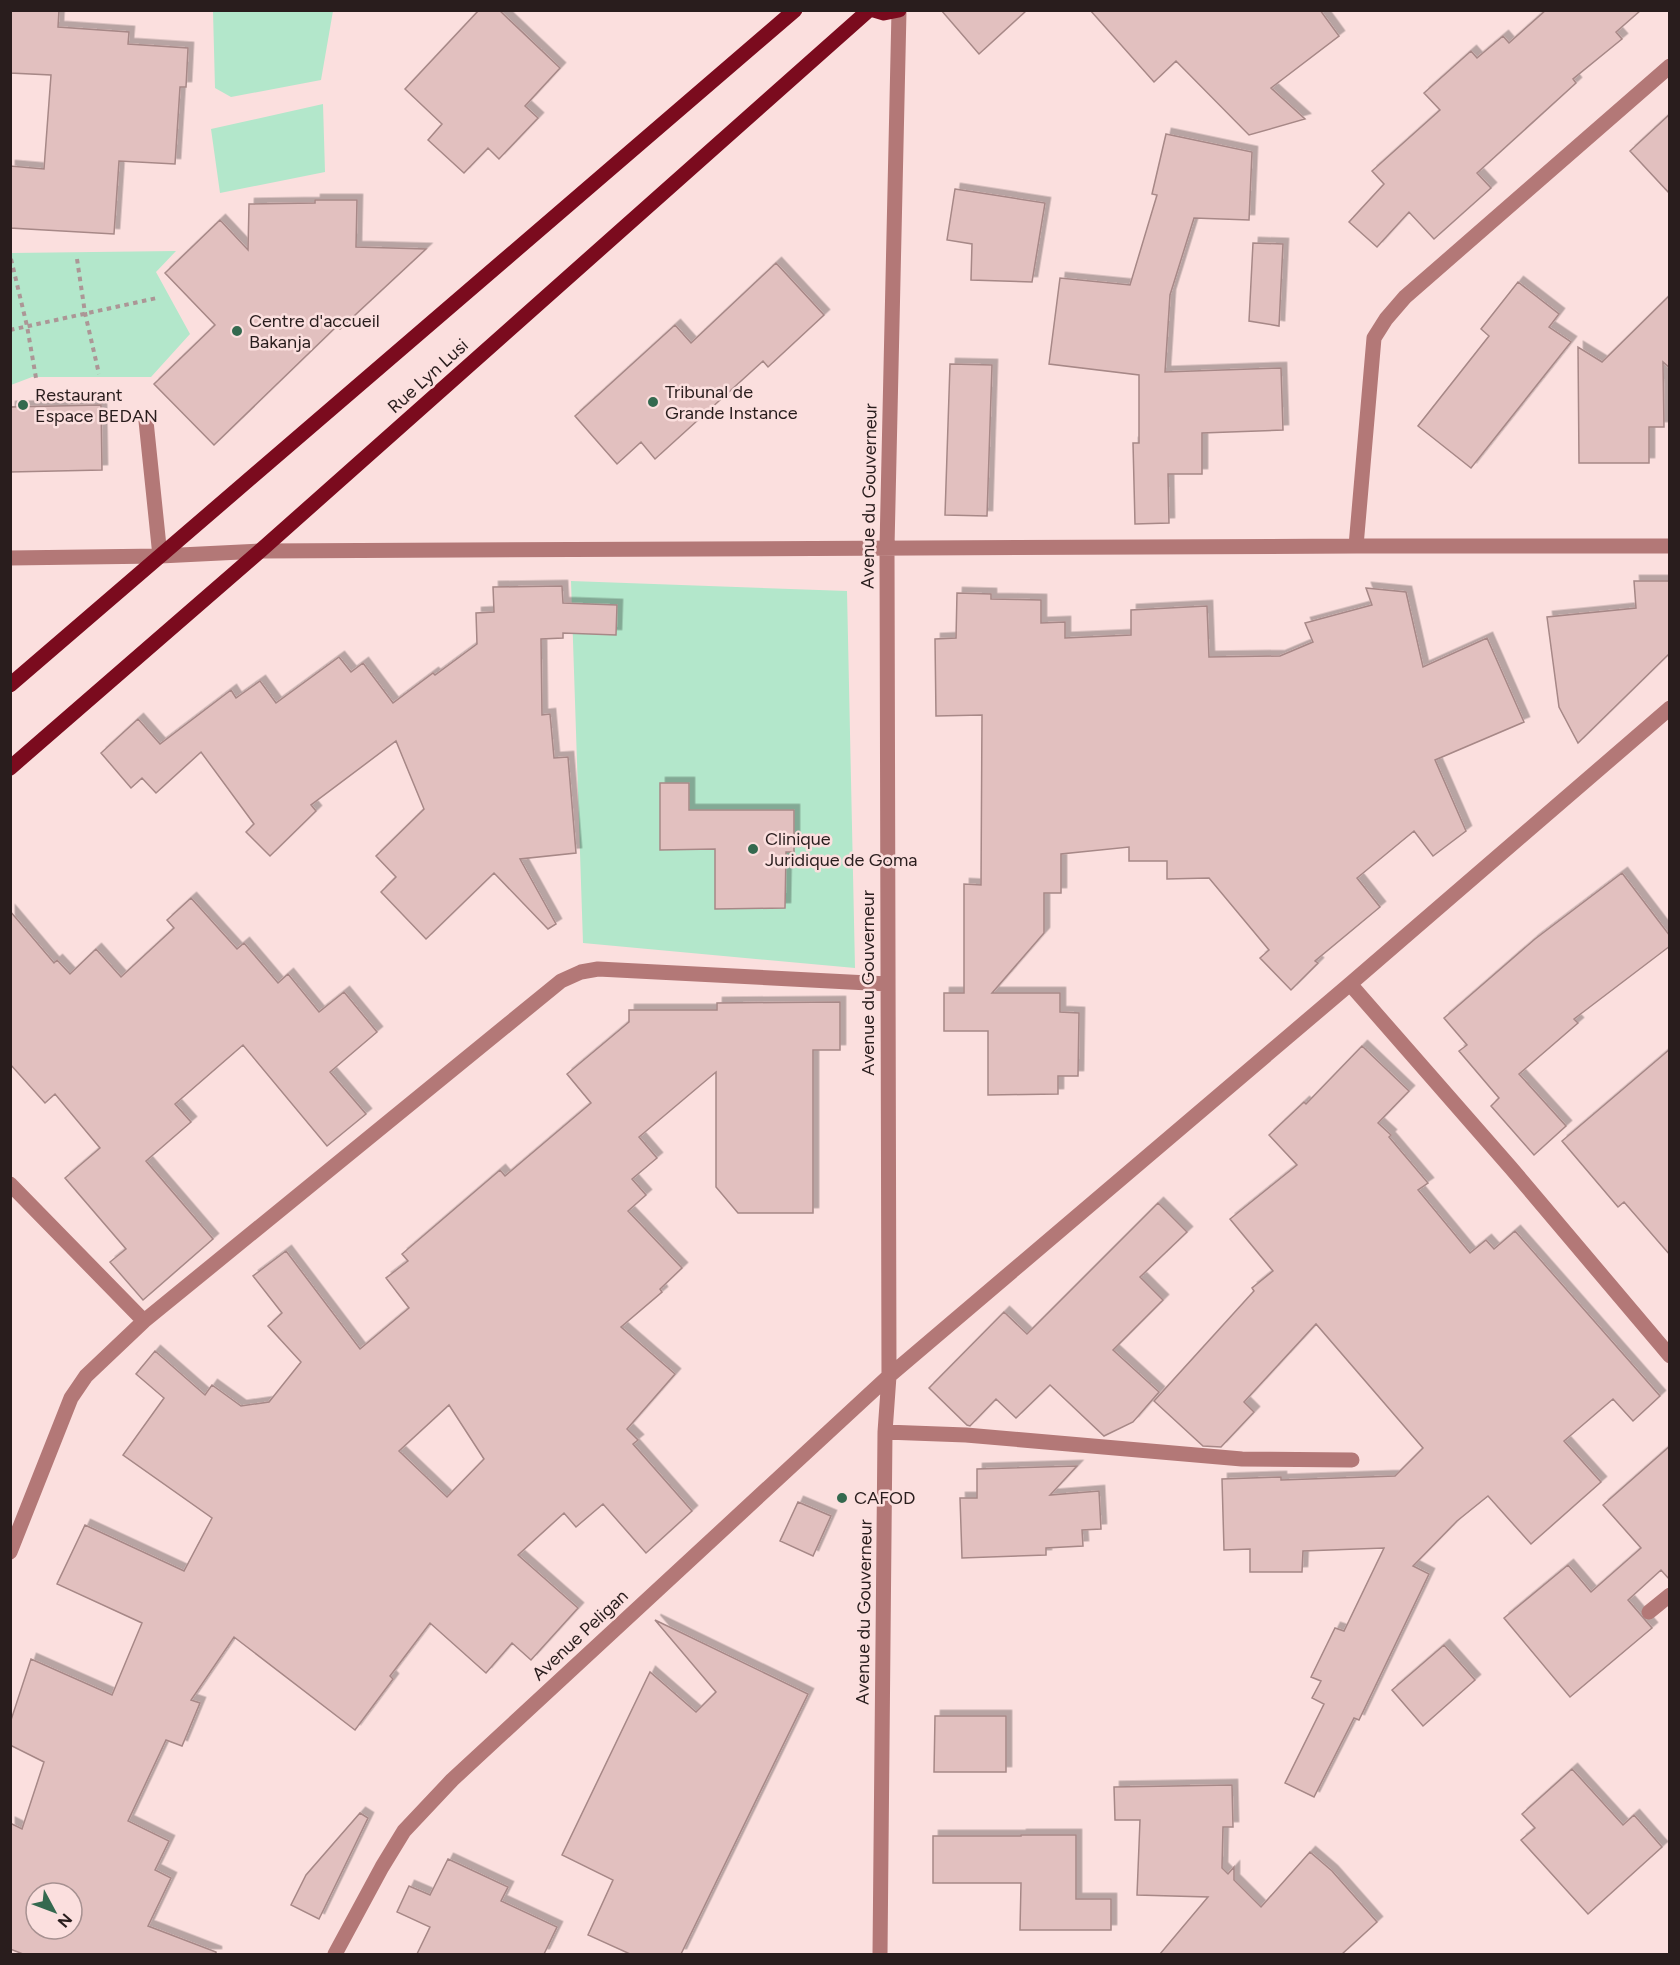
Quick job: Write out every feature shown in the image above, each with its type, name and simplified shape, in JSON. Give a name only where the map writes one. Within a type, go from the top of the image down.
[{"type":"main road","name":"Rue Lyn Lusi","points":[[10,685],[795,10]]},
{"type":"main road","name":"Rue Lyn Lusi","points":[[10,768],[260,551],[869,10]]},
{"type":"main road","points":[[874,10],[884,13],[899,10]]},
{"type":"street","name":"Avenue du Gouverneur","points":[[880,1954],[885,1432],[889,1376],[886,548],[899,10]]},
{"type":"street","points":[[1356,546],[1374,338],[1386,319],[1405,297],[1670,66]]},
{"type":"street","points":[[146,420],[160,556]]},
{"type":"street","points":[[10,558],[160,556],[260,551],[1670,546]]},
{"type":"street","name":"Avenue Peligan","points":[[335,1954],[404,1831],[425,1806],[460,1772],[889,1376],[1670,708]]},
{"type":"street","points":[[10,1552],[71,1398],[86,1376],[144,1321],[561,981],[581,972],[598,969],[888,984]]},
{"type":"street","points":[[1350,984],[1670,1356]]},
{"type":"street","points":[[10,1184],[144,1321]]},
{"type":"street","points":[[885,1432],[966,1435],[1242,1459],[1352,1461]]},
{"type":"street","points":[[1649,1612],[1670,1595]]},
{"type":"path","points":[[11,259],[27,326],[36,378]]},
{"type":"path","points":[[77,259],[85,313],[99,374]]},
{"type":"path","points":[[10,330],[157,298]]},
{"type":"green space","points":[[213,11],[333,11],[321,80],[231,97],[215,88]]},
{"type":"green space","points":[[323,104],[325,172],[220,193],[211,129]]},
{"type":"green space","points":[[176,251],[156,272],[190,334],[151,377],[32,377],[11,385],[11,253]]},
{"type":"green space","points":[[571,581],[847,591],[855,968],[583,943]]},
{"type":"building","points":[[10,10],[59,10],[58,27],[129,32],[128,44],[188,48],[186,87],[180,87],[175,164],[119,161],[114,234],[10,228],[10,166],[44,169],[51,75],[10,73]]},
{"type":"building","points":[[479,10],[499,10],[560,68],[525,106],[538,118],[499,159],[488,148],[464,173],[428,140],[442,124],[405,89]]},
{"type":"building","points":[[941,10],[1027,10],[979,54]]},
{"type":"building","points":[[1090,10],[1320,10],[1339,36],[1271,88],[1305,119],[1249,135],[1176,61],[1154,82]]},
{"type":"building","points":[[1546,10],[1641,10],[1616,32],[1622,39],[1573,79],[1576,83],[1477,173],[1491,188],[1434,239],[1409,212],[1377,247],[1349,222],[1384,184],[1372,171],[1440,110],[1424,93],[1471,51],[1477,58],[1503,36],[1509,43]]},
{"type":"building","points":[[1670,114],[1670,194],[1630,151]]},
{"type":"building","points":[[1166,134],[1252,152],[1249,220],[1194,218],[1170,295],[1165,372],[1281,368],[1283,430],[1202,433],[1202,474],[1168,474],[1169,523],[1135,524],[1133,443],[1139,443],[1139,375],[1049,364],[1060,278],[1130,285],[1157,195],[1152,194]]},
{"type":"building","points":[[955,189],[1045,203],[1032,282],[971,280],[972,244],[947,240]]},
{"type":"building","points":[[315,200],[357,200],[356,247],[426,249],[340,329],[337,326],[214,445],[154,384],[215,325],[165,273],[220,220],[248,250],[249,204],[315,203]]},
{"type":"building","points":[[1253,243],[1283,244],[1279,326],[1249,321]]},
{"type":"building","points":[[776,263],[824,315],[768,367],[763,361],[655,459],[641,442],[617,464],[575,416],[675,325],[691,343]]},
{"type":"building","points":[[1518,282],[1559,314],[1549,327],[1571,342],[1471,468],[1418,426],[1489,336],[1481,329]]},
{"type":"building","points":[[1670,295],[1670,368],[1663,362],[1664,427],[1649,427],[1649,463],[1579,463],[1578,347],[1602,362]]},
{"type":"building","points":[[950,364],[992,365],[987,516],[945,515]]},
{"type":"building","points":[[101,405],[102,470],[10,472],[10,407]]},
{"type":"building","points":[[1634,581],[1670,581],[1670,653],[1578,743],[1559,707],[1547,617],[1636,608]]},
{"type":"building","points":[[562,586],[563,603],[617,605],[616,635],[563,633],[563,638],[541,639],[542,715],[550,714],[554,758],[568,757],[576,853],[520,859],[556,924],[548,929],[494,873],[426,939],[381,892],[396,877],[376,856],[424,809],[396,741],[311,805],[316,811],[270,856],[246,832],[254,824],[201,752],[156,793],[142,778],[131,788],[101,753],[138,719],[160,744],[231,690],[236,698],[260,681],[276,703],[339,657],[351,672],[363,663],[393,703],[477,644],[476,613],[494,612],[493,587]]},
{"type":"building","points":[[1366,588],[1406,592],[1423,667],[1487,638],[1524,722],[1435,760],[1466,831],[1433,856],[1414,831],[1357,878],[1380,907],[1315,961],[1318,963],[1291,990],[1260,958],[1269,950],[1209,878],[1167,879],[1167,861],[1129,861],[1129,847],[1061,854],[1061,893],[1044,893],[1044,933],[992,993],[1060,993],[1060,1012],[1079,1013],[1078,1076],[1058,1076],[1058,1094],[988,1095],[988,1031],[944,1031],[944,993],[964,993],[964,884],[981,885],[982,715],[936,716],[935,639],[956,638],[957,593],[991,594],[991,599],[1041,600],[1041,623],[1065,622],[1065,638],[1131,635],[1131,610],[1207,606],[1209,657],[1280,656],[1313,642],[1305,623],[1372,605]]},
{"type":"building","points":[[660,783],[689,783],[689,810],[794,810],[794,852],[786,852],[785,908],[715,909],[715,849],[660,850]]},
{"type":"building","points":[[1622,873],[1670,936],[1670,946],[1574,1019],[1578,1023],[1519,1074],[1566,1126],[1534,1155],[1491,1106],[1499,1098],[1459,1051],[1467,1045],[1444,1018],[1535,939]]},
{"type":"building","points":[[191,898],[237,949],[244,943],[278,983],[288,974],[319,1012],[344,992],[377,1032],[330,1072],[366,1114],[327,1146],[243,1045],[175,1104],[191,1122],[146,1161],[213,1239],[143,1300],[110,1262],[126,1249],[65,1178],[100,1148],[55,1094],[45,1103],[10,1064],[10,911],[54,963],[57,960],[70,974],[96,949],[121,977],[174,928],[167,920]]},
{"type":"building","points":[[840,1002],[840,1050],[813,1050],[813,1213],[738,1213],[716,1187],[716,1072],[639,1137],[657,1158],[632,1179],[646,1195],[628,1211],[682,1268],[660,1289],[662,1292],[621,1327],[675,1374],[627,1429],[638,1440],[633,1444],[692,1511],[646,1553],[603,1504],[576,1527],[564,1513],[518,1555],[578,1608],[531,1660],[512,1643],[486,1673],[430,1623],[390,1676],[393,1679],[355,1730],[234,1637],[191,1700],[200,1703],[182,1746],[166,1740],[128,1821],[169,1841],[155,1870],[171,1878],[148,1926],[216,1952],[216,1954],[23,1954],[10,1949],[10,1823],[22,1829],[44,1762],[10,1745],[10,1723],[31,1659],[112,1695],[142,1623],[57,1584],[85,1525],[184,1571],[212,1518],[123,1455],[164,1398],[136,1374],[155,1351],[205,1395],[212,1385],[241,1406],[269,1402],[301,1362],[268,1326],[282,1313],[253,1276],[286,1251],[360,1349],[409,1308],[386,1278],[408,1261],[402,1254],[500,1170],[505,1176],[591,1103],[567,1074],[629,1022],[629,1010],[717,1010],[717,1003]],"holes":[[[449,1405],[484,1459],[447,1497],[399,1451]]]},
{"type":"building","points":[[1362,1046],[1409,1091],[1378,1123],[1391,1135],[1389,1137],[1428,1183],[1418,1190],[1470,1253],[1486,1240],[1494,1249],[1515,1231],[1660,1396],[1633,1421],[1613,1399],[1564,1441],[1601,1482],[1531,1544],[1488,1496],[1457,1521],[1413,1566],[1429,1574],[1359,1720],[1354,1718],[1314,1797],[1285,1783],[1324,1704],[1312,1698],[1321,1681],[1311,1677],[1335,1628],[1344,1631],[1384,1548],[1303,1551],[1302,1572],[1250,1572],[1250,1549],[1224,1550],[1222,1479],[1281,1477],[1281,1480],[1395,1476],[1423,1448],[1316,1324],[1244,1402],[1254,1412],[1221,1447],[1203,1446],[1154,1401],[1254,1291],[1252,1288],[1273,1271],[1230,1219],[1297,1165],[1269,1135],[1304,1102],[1306,1104]]},
{"type":"building","points":[[1670,1049],[1670,1255],[1624,1202],[1618,1207],[1562,1141]]},
{"type":"building","points":[[1158,1203],[1187,1232],[1140,1277],[1163,1300],[1113,1350],[1159,1392],[1133,1422],[1104,1436],[1050,1385],[1016,1418],[996,1399],[970,1426],[929,1388],[1004,1312],[1027,1334]]},
{"type":"building","points":[[1670,1446],[1670,1580],[1661,1570],[1628,1600],[1652,1628],[1570,1697],[1504,1618],[1568,1565],[1591,1592],[1641,1548],[1603,1505]]},
{"type":"building","points":[[1077,1466],[1050,1495],[1099,1491],[1101,1529],[1082,1530],[1083,1546],[1046,1548],[1046,1555],[962,1558],[960,1498],[977,1498],[977,1469]]},
{"type":"building","points":[[798,1502],[831,1516],[813,1556],[780,1541]]},
{"type":"building","points":[[655,1620],[808,1694],[681,1954],[630,1954],[588,1935],[613,1880],[562,1855],[650,1672],[696,1712],[716,1692]]},
{"type":"building","points":[[1444,1645],[1475,1680],[1423,1726],[1392,1690]]},
{"type":"building","points":[[935,1716],[1006,1716],[1006,1772],[934,1772]]},
{"type":"building","points":[[1572,1769],[1623,1825],[1634,1815],[1662,1847],[1588,1914],[1521,1840],[1535,1828],[1522,1814]]},
{"type":"building","points":[[1232,1785],[1233,1827],[1223,1827],[1222,1868],[1228,1874],[1234,1867],[1234,1880],[1261,1907],[1310,1852],[1332,1871],[1377,1922],[1342,1954],[1160,1954],[1208,1897],[1137,1895],[1140,1820],[1115,1820],[1114,1787]]},
{"type":"building","points":[[360,1813],[368,1818],[319,1919],[291,1905],[306,1875]]},
{"type":"building","points":[[1076,1835],[1076,1899],[1111,1899],[1111,1930],[1020,1930],[1021,1883],[933,1883],[933,1836]]},
{"type":"building","points":[[448,1859],[508,1887],[501,1901],[557,1927],[544,1954],[417,1954],[430,1927],[397,1912],[409,1886],[430,1895]]},
{"type":"place","name":"Centre d'accueil Bakanja","points":[[237,331]]},
{"type":"place","name":"Tribunal de Grande Instance","points":[[653,402]]},
{"type":"place","name":"Restaurant Espace BEDAN","points":[[23,405]]},
{"type":"place","name":"Clinique Juridique de Goma","points":[[753,849]]},
{"type":"place","name":"CAFOD","points":[[842,1498]]}]
